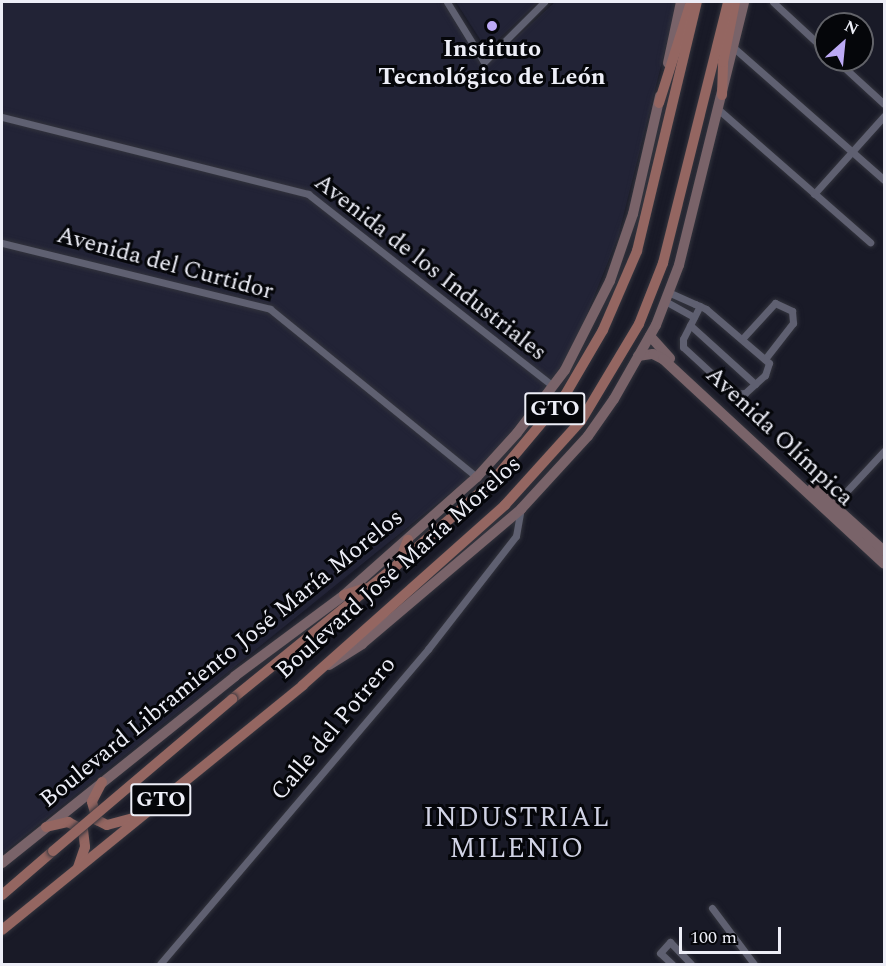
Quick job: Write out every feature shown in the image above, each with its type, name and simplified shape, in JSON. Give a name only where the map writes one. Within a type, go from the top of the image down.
[{"type":"main road","points":[[659,103],[691,2]]},
{"type":"main road","name":"Boulevard José María Morelos","points":[[2,895],[232,699],[397,565],[492,482],[528,443],[565,395],[603,330],[646,222],[697,2]]},
{"type":"main road","name":"Boulevard José María Morelos","points":[[2,930],[321,669],[532,478],[581,421],[639,324],[663,263],[728,2]]},
{"type":"main road","points":[[722,95],[723,62],[735,2]]},
{"type":"main road","points":[[397,565],[408,540]]},
{"type":"main road","points":[[344,595],[373,585]]},
{"type":"main road","points":[[102,782],[92,802],[101,823],[113,825],[142,815]]},
{"type":"main road","points":[[46,827],[68,822],[82,830],[85,847],[78,867]]},
{"type":"street","points":[[447,2],[484,62],[544,2]]},
{"type":"street","name":"Boulevard Libramiento José María Morelos","points":[[2,863],[102,782],[344,595],[408,540],[477,477],[553,386],[583,339],[620,254],[659,103],[681,2]]},
{"type":"street","points":[[321,669],[362,644],[521,510],[588,436],[650,336],[667,296],[694,218],[744,2]]},
{"type":"street","points":[[773,2],[814,40]]},
{"type":"street","points":[[734,48],[885,180]]},
{"type":"street","points":[[849,72],[885,104]]},
{"type":"street","points":[[718,110],[870,242]]},
{"type":"street","points":[[814,194],[885,116]]},
{"type":"street","name":"Avenida de los Industriales","points":[[2,117],[308,194],[553,386]]},
{"type":"street","name":"Avenida del Curtidor","points":[[2,243],[270,309],[477,477]]},
{"type":"street","points":[[667,296],[700,306],[765,359],[768,370],[755,384],[737,395],[683,347],[690,325],[700,306]]},
{"type":"street","points":[[667,296],[694,317]]},
{"type":"street","points":[[742,339],[775,303],[792,311],[793,323],[765,359]]},
{"type":"street","points":[[690,325],[755,384]]},
{"type":"street","name":"Avenida Olímpica","points":[[650,336],[831,508],[885,564]]},
{"type":"street","name":"Avenida Olímpica","points":[[638,356],[653,354],[663,359],[831,508],[885,551]]},
{"type":"street","points":[[831,508],[885,451]]},
{"type":"street","name":"Calle del Potrero","points":[[160,964],[428,649],[516,536],[521,510]]},
{"type":"street","points":[[712,908],[754,964]]},
{"type":"street","points":[[672,964],[660,953],[670,942],[687,963]]},
{"type":"shaded area","points":[[2,2],[443,2],[483,68],[555,2],[677,2],[618,237],[563,373],[475,473],[2,854]]},
{"type":"shaded area","name":"Instituto Tecnológico de León","points":[[456,2],[538,2],[487,50]]},
{"type":"place","name":"Instituto Tecnológico de León","points":[[492,26]]},
{"type":"district","name":"INDUSTRIAL MILENIO","points":[[517,834]]}]
